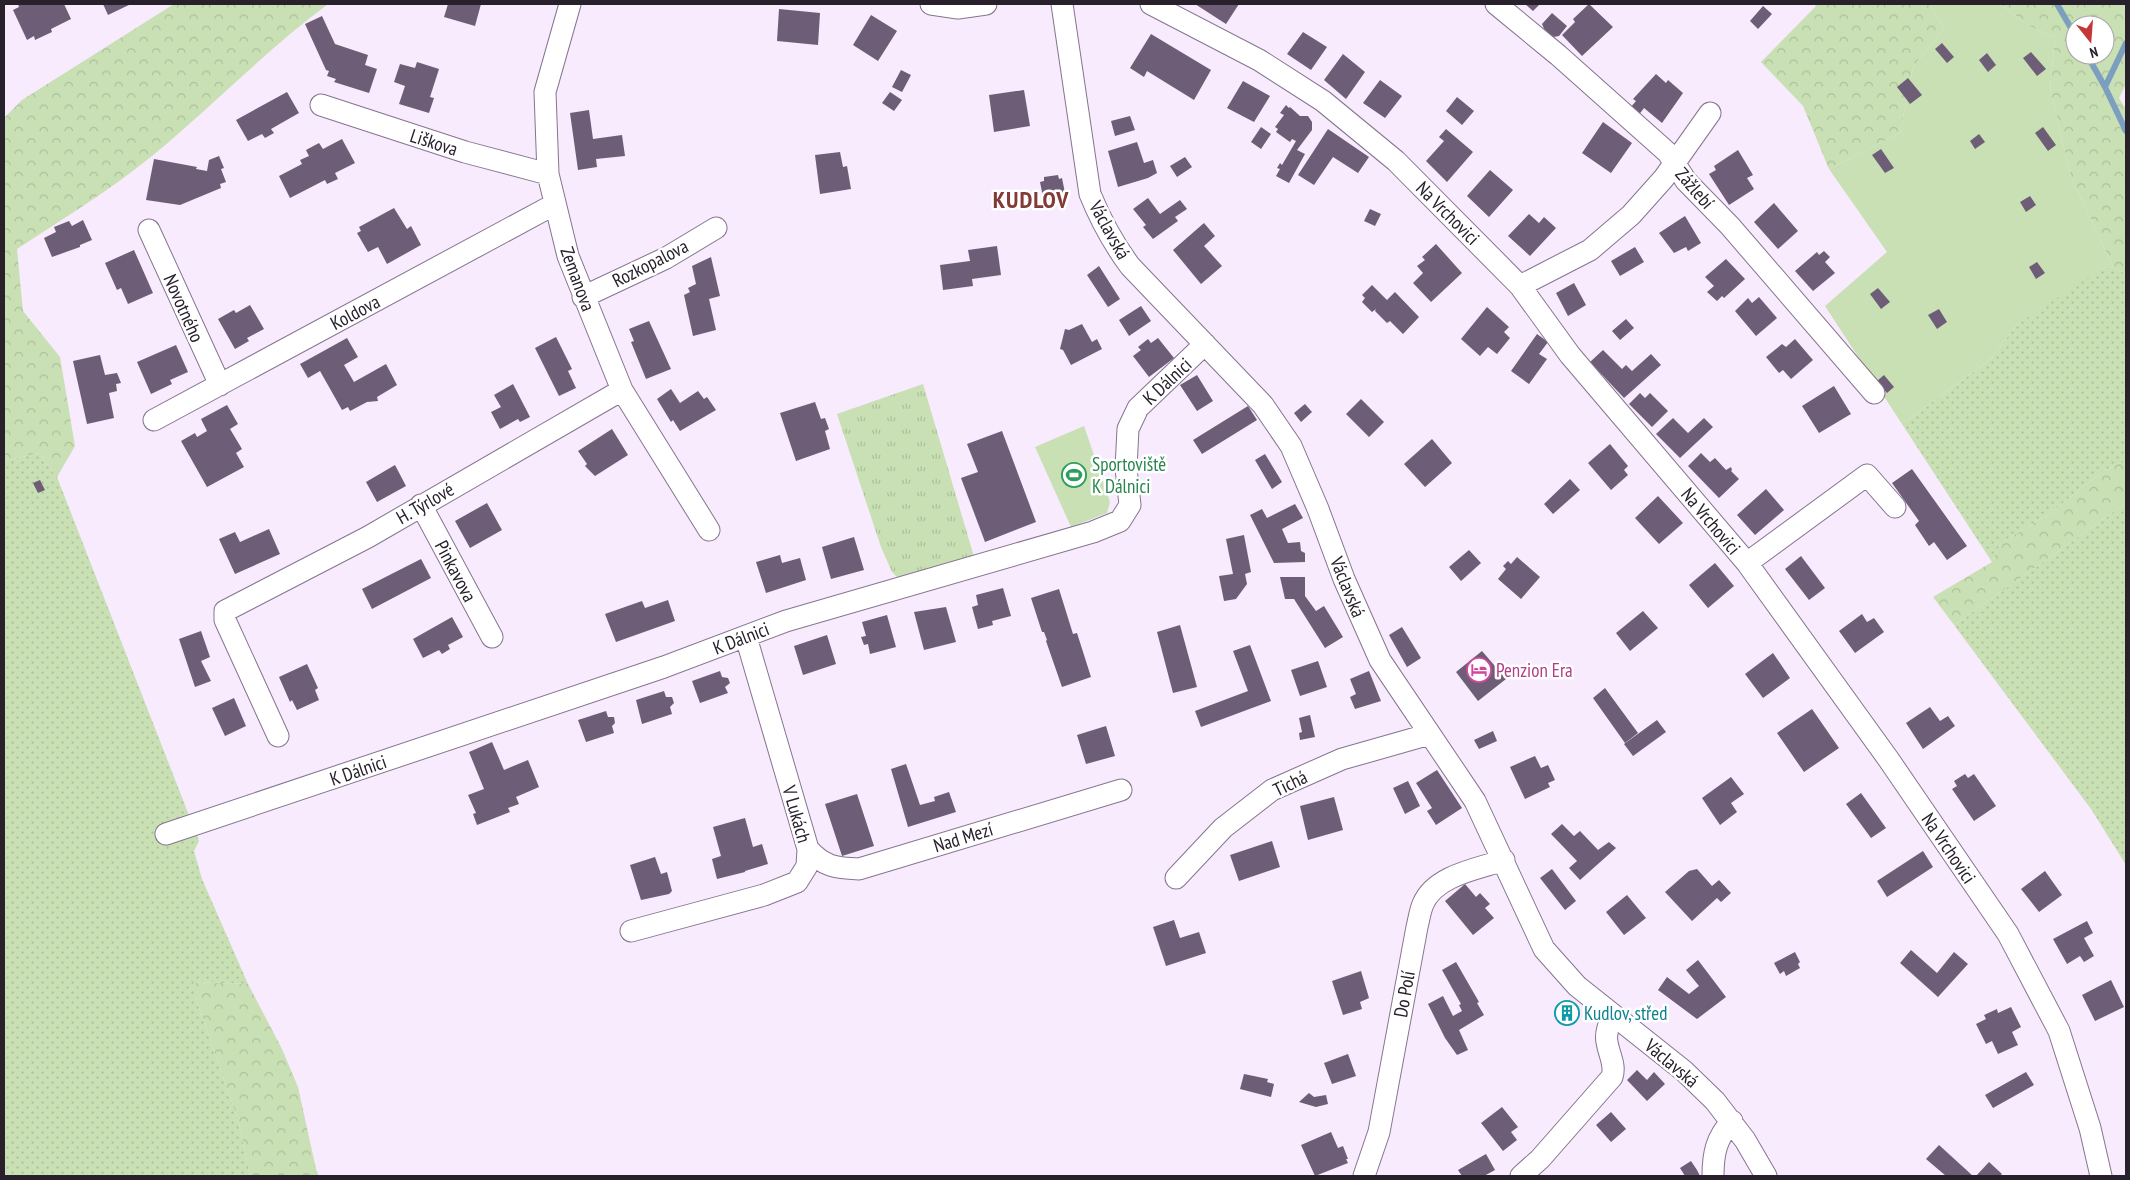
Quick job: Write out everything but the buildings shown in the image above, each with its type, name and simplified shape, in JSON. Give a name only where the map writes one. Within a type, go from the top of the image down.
[{"type":"street","name":"Zemanova","points":[[570,4],[545,92],[548,174],[568,256],[622,390],[709,530]]},
{"type":"street","points":[[931,4],[958,8],[986,4]]},
{"type":"street","name":"Václavská","points":[[1062,4],[1090,194],[1101,222],[1114,244],[1130,266],[1263,405],[1291,446],[1315,501],[1344,579],[1380,660],[1475,801],[1504,860],[1531,924],[1544,948],[1564,973],[1613,1015],[1684,1071],[1732,1121],[1766,1176]]},
{"type":"street","name":"Na Vrchovici","points":[[1151,4],[1259,60],[1324,101],[1396,161],[1520,286],[1570,355],[1747,563],[1890,760],[2008,934],[2059,1031],[2090,1128],[2101,1176]]},
{"type":"street","name":"Zážlebí","points":[[1496,4],[1558,54],[1668,153],[1686,181],[1730,226],[1874,394]]},
{"type":"street","name":"Liškova","points":[[321,105],[465,152],[548,174]]},
{"type":"street","points":[[1520,286],[1590,250],[1631,215],[1675,164],[1710,113]]},
{"type":"street","name":"Koldova","points":[[154,420],[555,204]]},
{"type":"street","name":"Rozkopalova","points":[[583,297],[666,258],[716,228]]},
{"type":"street","name":"Novotného","points":[[149,230],[220,386]]},
{"type":"street","name":"K Dálnici","points":[[166,834],[746,637],[786,621],[1093,532],[1120,521],[1130,505],[1126,468],[1128,430],[1138,408],[1205,344]]},
{"type":"street","name":"H. Týrlové","points":[[278,736],[225,620],[225,611],[368,537],[622,390]]},
{"type":"street","points":[[1747,563],[1867,475],[1895,507]]},
{"type":"street","name":"Pinkavova","points":[[421,505],[492,637]]},
{"type":"street","name":"V Lukách","points":[[631,932],[764,895],[797,882],[807,866],[808,850],[746,637]]},
{"type":"street","name":"Tichá","points":[[1176,878],[1223,828],[1272,790],[1342,759],[1430,734]]},
{"type":"street","name":"Nad Mezí","points":[[808,850],[817,859],[836,868],[859,869],[1121,790]]},
{"type":"street","name":"Do Polí","points":[[1364,1176],[1379,1132],[1415,937],[1423,904],[1438,886],[1451,878],[1504,860]]},
{"type":"street","points":[[1521,1176],[1540,1159],[1612,1077],[1614,1071],[1607,1041],[1608,1027],[1613,1015]]},
{"type":"street","points":[[1712,1176],[1717,1142],[1720,1135],[1732,1121]]},
{"type":"green space","points":[[174,4],[328,4],[283,40],[136,169],[17,249],[23,311],[60,357],[75,446],[57,477],[39,453],[4,461],[4,118],[22,100]]},
{"type":"green space","points":[[1814,4],[1930,4],[1944,29],[1913,67],[1900,133],[1829,169],[1803,106],[1761,62],[1816,6]]},
{"type":"green space","points":[[1930,4],[2000,4],[2031,27],[2055,38],[2050,89],[2071,177],[2113,267],[2100,270],[2017,324],[1991,359],[1902,424],[1825,306],[1887,252],[1829,169],[1900,133],[1913,67],[1944,29]]},
{"type":"green space","points":[[2000,4],[2126,4],[2126,84],[2119,98],[2126,109],[2126,274],[2113,267],[2071,177],[2050,89],[2055,38],[2031,27]]},
{"type":"green space","points":[[2113,267],[2126,274],[2126,462],[2117,464],[2099,474],[2052,512],[2001,543],[1992,562],[1902,424],[1991,359],[2017,324],[2100,269]]},
{"type":"green space","points":[[923,384],[975,560],[900,580],[892,572],[881,547],[837,414]]},
{"type":"green space","name":"Sportoviště K Dálnici","points":[[1084,426],[1110,502],[1107,513],[1071,527],[1035,447]]},
{"type":"green space","points":[[39,453],[57,477],[199,841],[194,851],[202,879],[248,984],[196,982],[196,998],[238,1120],[250,1176],[4,1176],[4,461]]},
{"type":"green space","points":[[2126,462],[2126,503],[1954,625],[1933,597],[1992,562],[2001,543],[2052,512],[2099,474],[2117,464]]},
{"type":"green space","points":[[2126,503],[2126,865],[2091,809],[1954,625]]},
{"type":"green space","points":[[196,982],[248,984],[282,1049],[298,1087],[319,1176],[250,1176],[238,1120],[196,998]]},
{"type":"waterway","points":[[2057,4],[2065,18]]},
{"type":"waterway","points":[[2105,87],[2126,43]]},
{"type":"waterway","points":[[2093,65],[2126,131]]},
{"type":"place","name":"Sportoviště K Dálnici","points":[[1074,475]]},
{"type":"place","name":"Penzion Era","points":[[1479,670]]},
{"type":"place","name":"Kudlov, střed","points":[[1567,1013]]},
{"type":"district","name":"KUDLOV","points":[[1031,199]]}]
